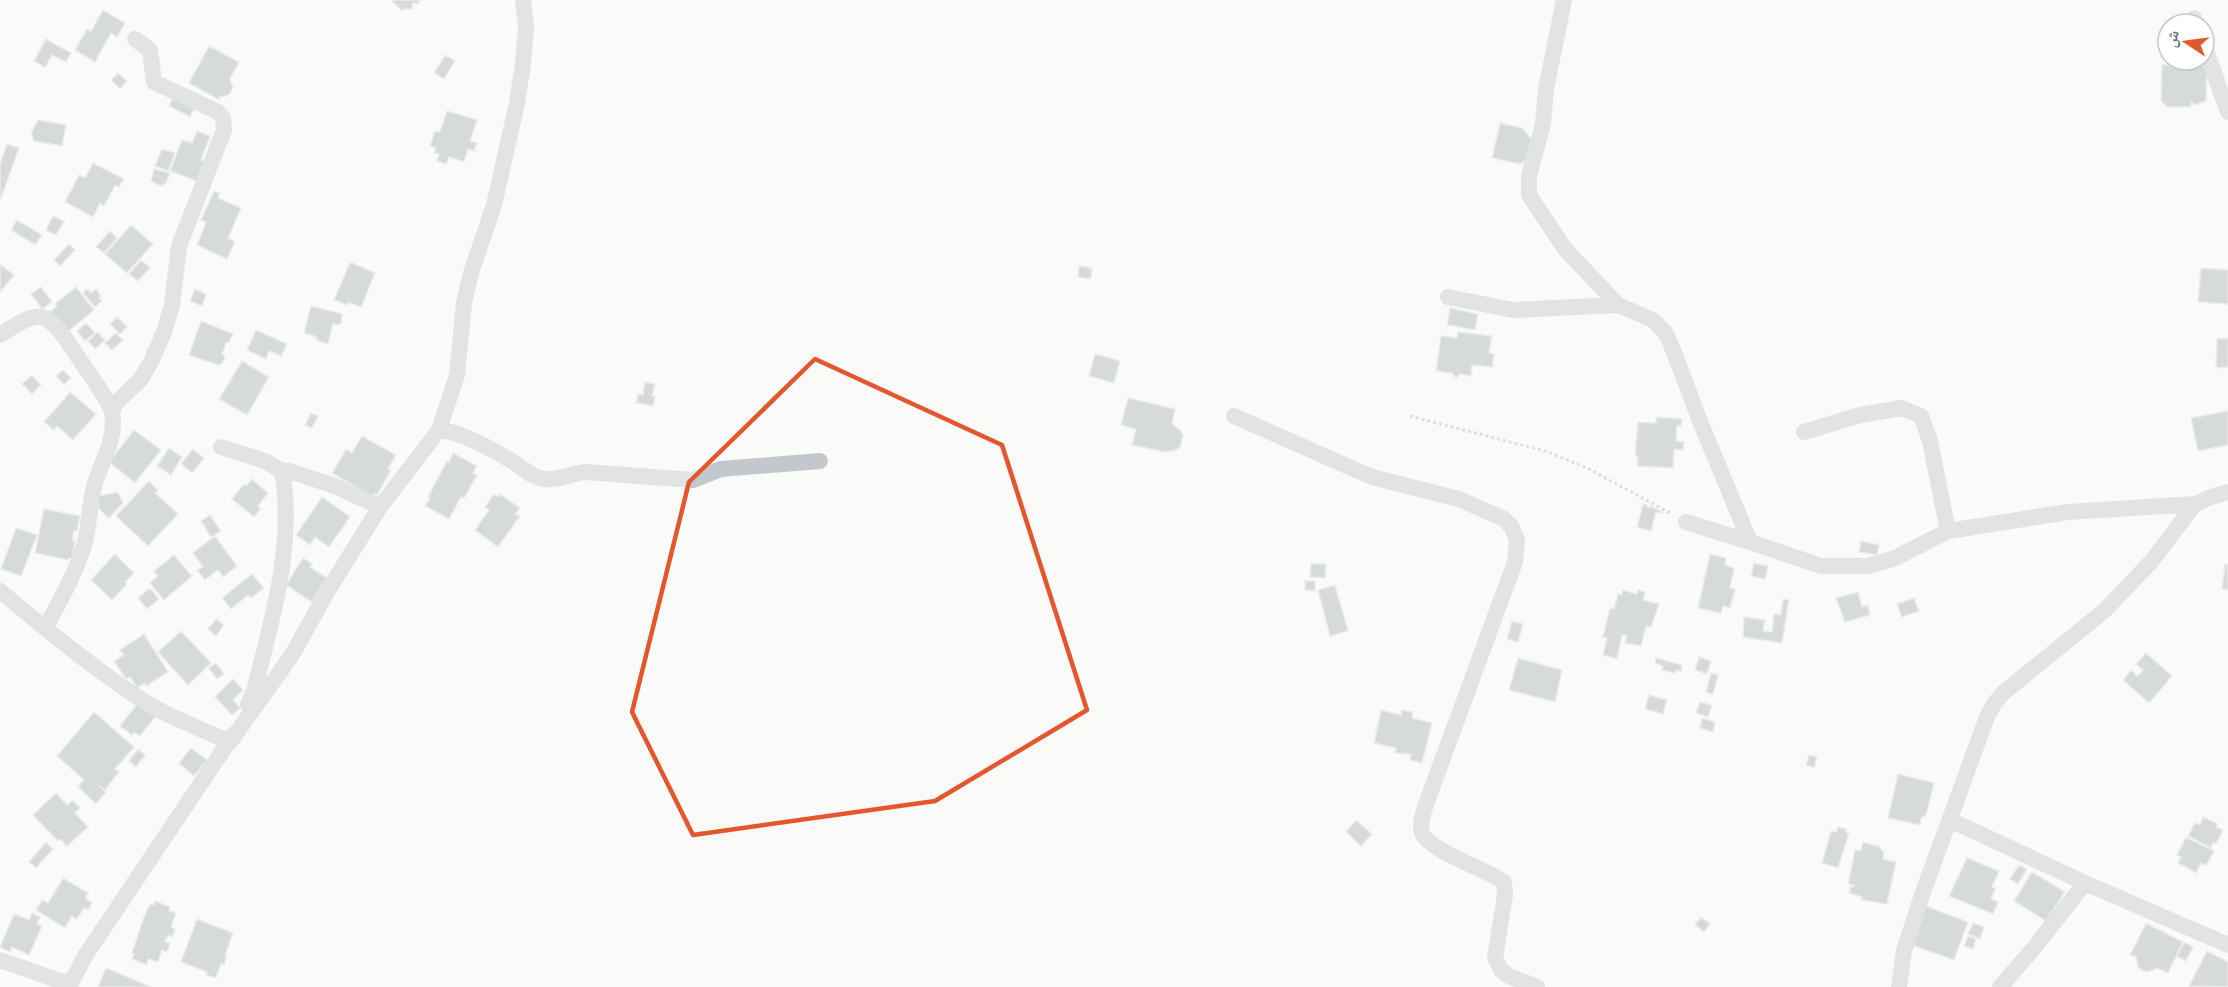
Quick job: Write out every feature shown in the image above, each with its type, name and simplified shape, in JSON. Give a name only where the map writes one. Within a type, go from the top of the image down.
[{"type":"street","points":[[0,960],[69,985],[85,956],[292,655],[380,507],[439,430],[457,375],[464,303],[471,273],[494,205],[517,103],[524,64],[526,27],[523,0]]},
{"type":"street","points":[[1564,0],[1546,89],[1543,124],[1529,176],[1530,195],[1565,249],[1618,305],[1653,321],[1665,332],[1750,542]]},
{"type":"street","points":[[45,627],[62,598],[84,545],[94,485],[113,433],[112,412],[116,403],[140,380],[164,332],[172,305],[179,246],[225,124],[218,112],[154,82],[150,50],[135,39]]},
{"type":"street","points":[[2214,72],[2228,112]]},
{"type":"street","points":[[1448,297],[1513,310],[1618,305]]},
{"type":"street","points":[[0,335],[33,316],[52,321],[112,412]]},
{"type":"street","points":[[1804,432],[1860,415],[1902,408],[1921,416],[1930,441],[1948,531]]},
{"type":"street","points":[[1234,416],[1372,477],[1459,499],[1504,519],[1511,526],[1517,540],[1515,562],[1425,807],[1420,827],[1423,836],[1434,844],[1504,882],[1505,895],[1495,958],[1500,970],[1537,987]]},
{"type":"street","points":[[439,430],[451,430],[510,460],[534,477],[547,480],[586,472],[693,480],[721,470],[820,461]]},
{"type":"street","points":[[220,447],[265,461],[282,471],[289,471],[335,486],[380,507]]},
{"type":"street","points":[[230,742],[254,691],[281,573],[285,523],[282,471]]},
{"type":"street","points":[[1686,522],[1821,566],[1869,566],[1895,558],[1948,531],[2068,512],[2195,504],[2211,496],[2228,492]]},
{"type":"street","points":[[1899,987],[1904,951],[1994,704],[2003,693],[2104,611],[2151,562],[2195,504]]},
{"type":"street","points":[[0,591],[140,699],[175,718],[230,742]]},
{"type":"street","points":[[1950,820],[2085,883],[2228,945]]},
{"type":"street","points":[[2000,987],[2085,883]]},
{"type":"path","points":[[1410,416],[1545,451],[1587,468],[1686,522]]},
{"type":"highlighted area","points":[[815,359],[1002,445],[1087,710],[935,801],[693,835],[632,712],[689,482]]},
{"type":"building","points":[[391,0],[421,0],[417,4],[413,3],[412,9],[402,11]]},
{"type":"building","points":[[103,10],[125,23],[117,37],[111,33],[95,62],[75,50],[87,29],[91,31]]},
{"type":"building","points":[[46,39],[71,53],[66,62],[52,55],[45,68],[34,61]]},
{"type":"building","points":[[209,46],[239,62],[230,79],[233,87],[230,93],[220,97],[219,100],[189,83]]},
{"type":"building","points":[[445,55],[455,61],[444,79],[434,73]]},
{"type":"building","points":[[2162,72],[2207,72],[2206,101],[2195,105],[2191,102],[2191,107],[2167,107],[2161,101]]},
{"type":"building","points":[[118,73],[127,81],[120,89],[111,80]]},
{"type":"building","points":[[174,96],[195,107],[190,117],[169,106]]},
{"type":"building","points":[[447,111],[477,120],[470,141],[477,143],[474,151],[468,149],[464,162],[449,157],[446,164],[437,161],[439,154],[434,153],[436,148],[430,146],[435,131],[440,132]]},
{"type":"building","points":[[38,120],[66,125],[62,146],[34,141],[31,133]]},
{"type":"building","points":[[1500,123],[1522,128],[1533,141],[1525,161],[1520,164],[1492,158]]},
{"type":"building","points":[[197,131],[210,136],[201,160],[209,164],[202,183],[170,171],[182,140],[192,143]]},
{"type":"building","points":[[7,144],[19,148],[0,201],[0,164]]},
{"type":"building","points":[[162,149],[175,153],[168,171],[155,166]]},
{"type":"building","points":[[93,163],[124,179],[119,187],[115,185],[104,206],[100,203],[93,217],[65,202],[79,175],[85,178]]},
{"type":"building","points":[[154,169],[170,173],[166,183],[160,186],[151,181]]},
{"type":"building","points":[[214,191],[220,193],[218,198],[241,208],[228,238],[235,242],[227,259],[197,245],[206,222],[201,220]]},
{"type":"building","points":[[53,216],[64,221],[56,235],[46,230]]},
{"type":"building","points":[[17,220],[42,235],[35,245],[11,230]]},
{"type":"building","points":[[131,225],[153,244],[127,273],[105,254]]},
{"type":"building","points":[[110,231],[117,238],[104,253],[96,247]]},
{"type":"building","points":[[69,244],[75,250],[60,266],[54,260]]},
{"type":"building","points":[[141,260],[150,268],[138,281],[129,274]]},
{"type":"building","points":[[350,262],[375,273],[361,307],[334,300]]},
{"type":"building","points":[[0,264],[14,275],[0,292]]},
{"type":"building","points":[[1079,266],[1092,268],[1091,279],[1078,277]]},
{"type":"building","points":[[2201,268],[2228,270],[2228,304],[2198,302]]},
{"type":"building","points":[[41,287],[52,302],[42,309],[31,294]]},
{"type":"building","points":[[76,287],[94,310],[65,334],[50,312],[57,306],[55,304]]},
{"type":"building","points":[[87,289],[91,293],[96,289],[101,296],[99,298],[102,301],[95,307],[83,293]]},
{"type":"building","points":[[195,289],[206,294],[202,306],[190,301]]},
{"type":"building","points":[[311,306],[342,315],[341,323],[333,324],[328,344],[304,333]]},
{"type":"building","points":[[1450,308],[1478,314],[1475,330],[1447,325]]},
{"type":"building","points":[[117,317],[127,327],[120,334],[110,324]]},
{"type":"building","points":[[201,321],[233,334],[226,343],[222,354],[225,356],[224,361],[221,364],[189,355]]},
{"type":"building","points":[[86,323],[95,333],[85,341],[77,331]]},
{"type":"building","points":[[256,330],[287,344],[281,356],[269,351],[266,359],[247,350]]},
{"type":"building","points":[[98,332],[105,340],[95,349],[88,341]]},
{"type":"building","points":[[1458,332],[1492,336],[1489,353],[1494,354],[1492,367],[1472,365],[1471,376],[1460,374],[1456,378],[1452,373],[1436,371],[1441,336],[1457,338]]},
{"type":"building","points":[[116,333],[123,340],[112,350],[105,343]]},
{"type":"building","points":[[2228,338],[2228,367],[2216,368],[2217,339]]},
{"type":"building","points":[[1095,354],[1120,361],[1114,383],[1089,376]]},
{"type":"building","points":[[242,361],[269,377],[247,415],[219,399]]},
{"type":"building","points":[[63,370],[71,378],[64,385],[56,376]]},
{"type":"building","points":[[32,375],[41,385],[32,394],[22,384]]},
{"type":"building","points":[[645,382],[655,384],[652,396],[655,397],[653,406],[636,403],[638,394],[643,395]]},
{"type":"building","points":[[70,392],[96,414],[73,440],[57,426],[54,430],[44,422]]},
{"type":"building","points":[[1128,398],[1175,409],[1172,424],[1181,431],[1183,436],[1180,447],[1165,452],[1132,445],[1136,429],[1121,425]]},
{"type":"building","points":[[2228,411],[2228,445],[2198,451],[2191,418]]},
{"type":"building","points":[[311,413],[318,416],[312,428],[305,425]]},
{"type":"building","points":[[1656,417],[1682,419],[1681,426],[1677,425],[1676,441],[1684,442],[1683,450],[1674,449],[1673,468],[1637,466],[1638,456],[1635,456],[1638,422],[1656,423]]},
{"type":"building","points":[[134,430],[161,450],[135,483],[109,462]]},
{"type":"building","points":[[362,436],[396,455],[388,469],[391,470],[377,495],[374,494],[372,497],[332,473],[346,449],[352,453]]},
{"type":"building","points":[[169,448],[182,457],[171,475],[157,466]]},
{"type":"building","points":[[193,449],[204,458],[192,473],[181,464]]},
{"type":"building","points":[[453,453],[477,466],[473,473],[477,475],[449,519],[425,506]]},
{"type":"building","points":[[252,479],[268,493],[258,506],[261,509],[254,517],[232,499],[244,484],[246,486]]},
{"type":"building","points":[[149,481],[158,490],[155,493],[178,514],[148,546],[116,516]]},
{"type":"building","points":[[118,492],[123,503],[109,518],[99,509],[98,496]]},
{"type":"building","points":[[494,494],[498,497],[500,494],[520,508],[515,514],[520,516],[498,547],[475,530],[489,510],[485,507]]},
{"type":"building","points":[[322,497],[350,517],[329,547],[315,537],[310,545],[296,535]]},
{"type":"building","points":[[1643,504],[1663,512],[1656,512],[1651,531],[1637,527]]},
{"type":"building","points":[[44,509],[80,516],[72,541],[75,541],[72,558],[68,560],[35,553]]},
{"type":"building","points":[[210,515],[221,531],[211,537],[201,521]]},
{"type":"building","points":[[16,528],[37,535],[21,576],[1,569]]},
{"type":"building","points":[[215,536],[237,566],[223,577],[218,570],[205,580],[197,570],[203,567],[193,553]]},
{"type":"building","points":[[1861,541],[1879,545],[1877,555],[1859,552]]},
{"type":"building","points":[[115,554],[134,573],[112,600],[91,580]]},
{"type":"building","points":[[1710,554],[1726,558],[1725,565],[1734,568],[1730,588],[1735,589],[1730,608],[1723,606],[1721,613],[1698,608]]},
{"type":"building","points":[[174,555],[192,576],[164,600],[150,583],[158,576],[154,571]]},
{"type":"building","points":[[303,558],[312,564],[310,567],[327,578],[312,602],[286,585]]},
{"type":"building","points":[[1754,563],[1768,566],[1765,579],[1751,576]]},
{"type":"building","points":[[1311,564],[1326,564],[1325,578],[1310,577]]},
{"type":"building","points":[[2225,564],[2228,565],[2228,590],[2222,589]]},
{"type":"building","points":[[252,574],[264,588],[251,598],[248,595],[231,609],[222,598]]},
{"type":"building","points":[[1305,581],[1315,581],[1315,591],[1305,590]]},
{"type":"building","points":[[1335,585],[1348,631],[1330,636],[1318,590]]},
{"type":"building","points":[[150,588],[159,599],[147,609],[138,598]]},
{"type":"building","points":[[1623,590],[1637,594],[1638,590],[1645,592],[1643,600],[1659,604],[1651,627],[1646,626],[1641,646],[1625,643],[1627,636],[1622,635],[1617,659],[1603,655],[1607,638],[1603,637],[1610,608],[1614,609],[1618,594],[1622,595]]},
{"type":"building","points":[[1858,592],[1862,607],[1868,605],[1870,615],[1845,622],[1836,598]]},
{"type":"building","points":[[1914,598],[1919,611],[1902,617],[1897,604]]},
{"type":"building","points":[[1783,599],[1789,600],[1782,643],[1743,637],[1744,617],[1765,620],[1763,631],[1772,632],[1774,614],[1781,615]]},
{"type":"building","points":[[216,619],[224,625],[216,636],[208,629]]},
{"type":"building","points":[[1512,621],[1523,624],[1518,642],[1507,639]]},
{"type":"building","points":[[181,631],[211,663],[188,685],[158,652]]},
{"type":"building","points":[[144,634],[168,672],[146,686],[145,683],[137,688],[130,677],[126,679],[114,661],[124,655],[120,650]]},
{"type":"building","points":[[2146,653],[2172,676],[2149,703],[2123,680],[2131,670],[2137,676],[2143,670],[2136,664]]},
{"type":"building","points":[[1699,657],[1711,661],[1707,674],[1695,670]]},
{"type":"building","points":[[1518,658],[1562,670],[1555,702],[1509,690]]},
{"type":"building","points":[[1656,658],[1682,665],[1681,671],[1676,670],[1675,673],[1662,670],[1663,666],[1655,663]]},
{"type":"building","points":[[216,663],[224,674],[217,679],[209,668]]},
{"type":"building","points":[[1711,673],[1718,675],[1713,694],[1706,692]]},
{"type":"building","points":[[233,679],[243,690],[233,700],[240,708],[232,715],[215,697]]},
{"type":"building","points":[[1649,695],[1667,700],[1663,714],[1645,709]]},
{"type":"building","points":[[1700,702],[1712,705],[1708,717],[1696,713]]},
{"type":"building","points":[[138,703],[155,717],[140,736],[134,732],[132,735],[120,726]]},
{"type":"building","points":[[1381,710],[1401,715],[1402,710],[1413,712],[1412,718],[1432,723],[1422,763],[1410,760],[1411,754],[1395,753],[1396,748],[1374,743]]},
{"type":"building","points":[[94,712],[134,747],[115,769],[119,772],[105,790],[98,785],[106,792],[96,804],[78,787],[84,780],[57,756]]},
{"type":"building","points":[[1702,718],[1715,722],[1713,732],[1700,728]]},
{"type":"building","points":[[191,748],[207,760],[194,776],[179,763]]},
{"type":"building","points":[[138,749],[145,755],[136,767],[129,761]]},
{"type":"building","points":[[1809,755],[1817,757],[1814,768],[1806,765]]},
{"type":"building","points":[[1898,774],[1934,783],[1926,815],[1921,818],[1920,825],[1888,818]]},
{"type":"building","points":[[56,793],[67,805],[73,800],[80,808],[75,813],[88,827],[67,846],[60,839],[58,841],[33,815]]},
{"type":"building","points":[[2203,817],[2218,824],[2216,827],[2223,830],[2216,844],[2213,842],[2211,848],[2188,836],[2195,823],[2200,825]]},
{"type":"building","points":[[1356,820],[1372,834],[1361,846],[1346,832]]},
{"type":"building","points":[[1838,827],[1846,829],[1849,833],[1838,868],[1822,863],[1831,831],[1836,832]]},
{"type":"building","points":[[2186,837],[2214,851],[2206,866],[2201,863],[2196,873],[2178,863],[2181,857],[2177,855]]},
{"type":"building","points":[[46,842],[53,849],[36,868],[29,862]]},
{"type":"building","points":[[1863,842],[1880,847],[1884,853],[1883,859],[1896,862],[1887,904],[1861,900],[1862,897],[1849,893],[1851,886],[1854,885],[1848,884],[1855,850],[1861,851]]},
{"type":"building","points":[[1967,858],[1999,871],[1992,887],[1996,888],[1991,899],[1998,902],[1993,914],[1949,896]]},
{"type":"building","points":[[2019,865],[2027,869],[2018,884],[2010,879]]},
{"type":"building","points":[[2032,872],[2065,892],[2046,921],[2014,901]]},
{"type":"building","points":[[63,878],[88,893],[85,898],[92,903],[88,910],[84,908],[77,919],[72,916],[65,928],[36,910],[42,900],[48,903]]},
{"type":"building","points":[[155,901],[170,907],[169,911],[176,913],[171,927],[175,929],[172,937],[168,935],[165,942],[170,943],[167,952],[162,950],[158,962],[148,959],[147,965],[132,959],[134,954],[132,953],[144,917],[150,904],[154,905]]},
{"type":"building","points":[[1923,905],[1968,922],[1954,960],[1909,944]]},
{"type":"building","points":[[32,913],[40,917],[37,924],[42,926],[29,955],[12,947],[10,952],[0,947],[14,914],[29,920]]},
{"type":"building","points":[[1701,917],[1710,924],[1704,932],[1695,925]]},
{"type":"building","points":[[197,919],[233,933],[224,965],[221,964],[216,978],[181,962]]},
{"type":"building","points":[[1973,923],[1984,927],[1980,939],[1968,934]]},
{"type":"building","points":[[2146,923],[2183,942],[2168,973],[2157,968],[2148,972],[2143,971],[2138,967],[2136,957],[2130,955]]},
{"type":"building","points":[[1968,936],[1976,939],[1973,949],[1964,946]]},
{"type":"building","points":[[2184,942],[2193,947],[2186,961],[2177,956]]},
{"type":"building","points":[[2207,951],[2228,962],[2228,987],[2189,986]]},
{"type":"building","points":[[106,968],[151,987],[98,987]]}]
